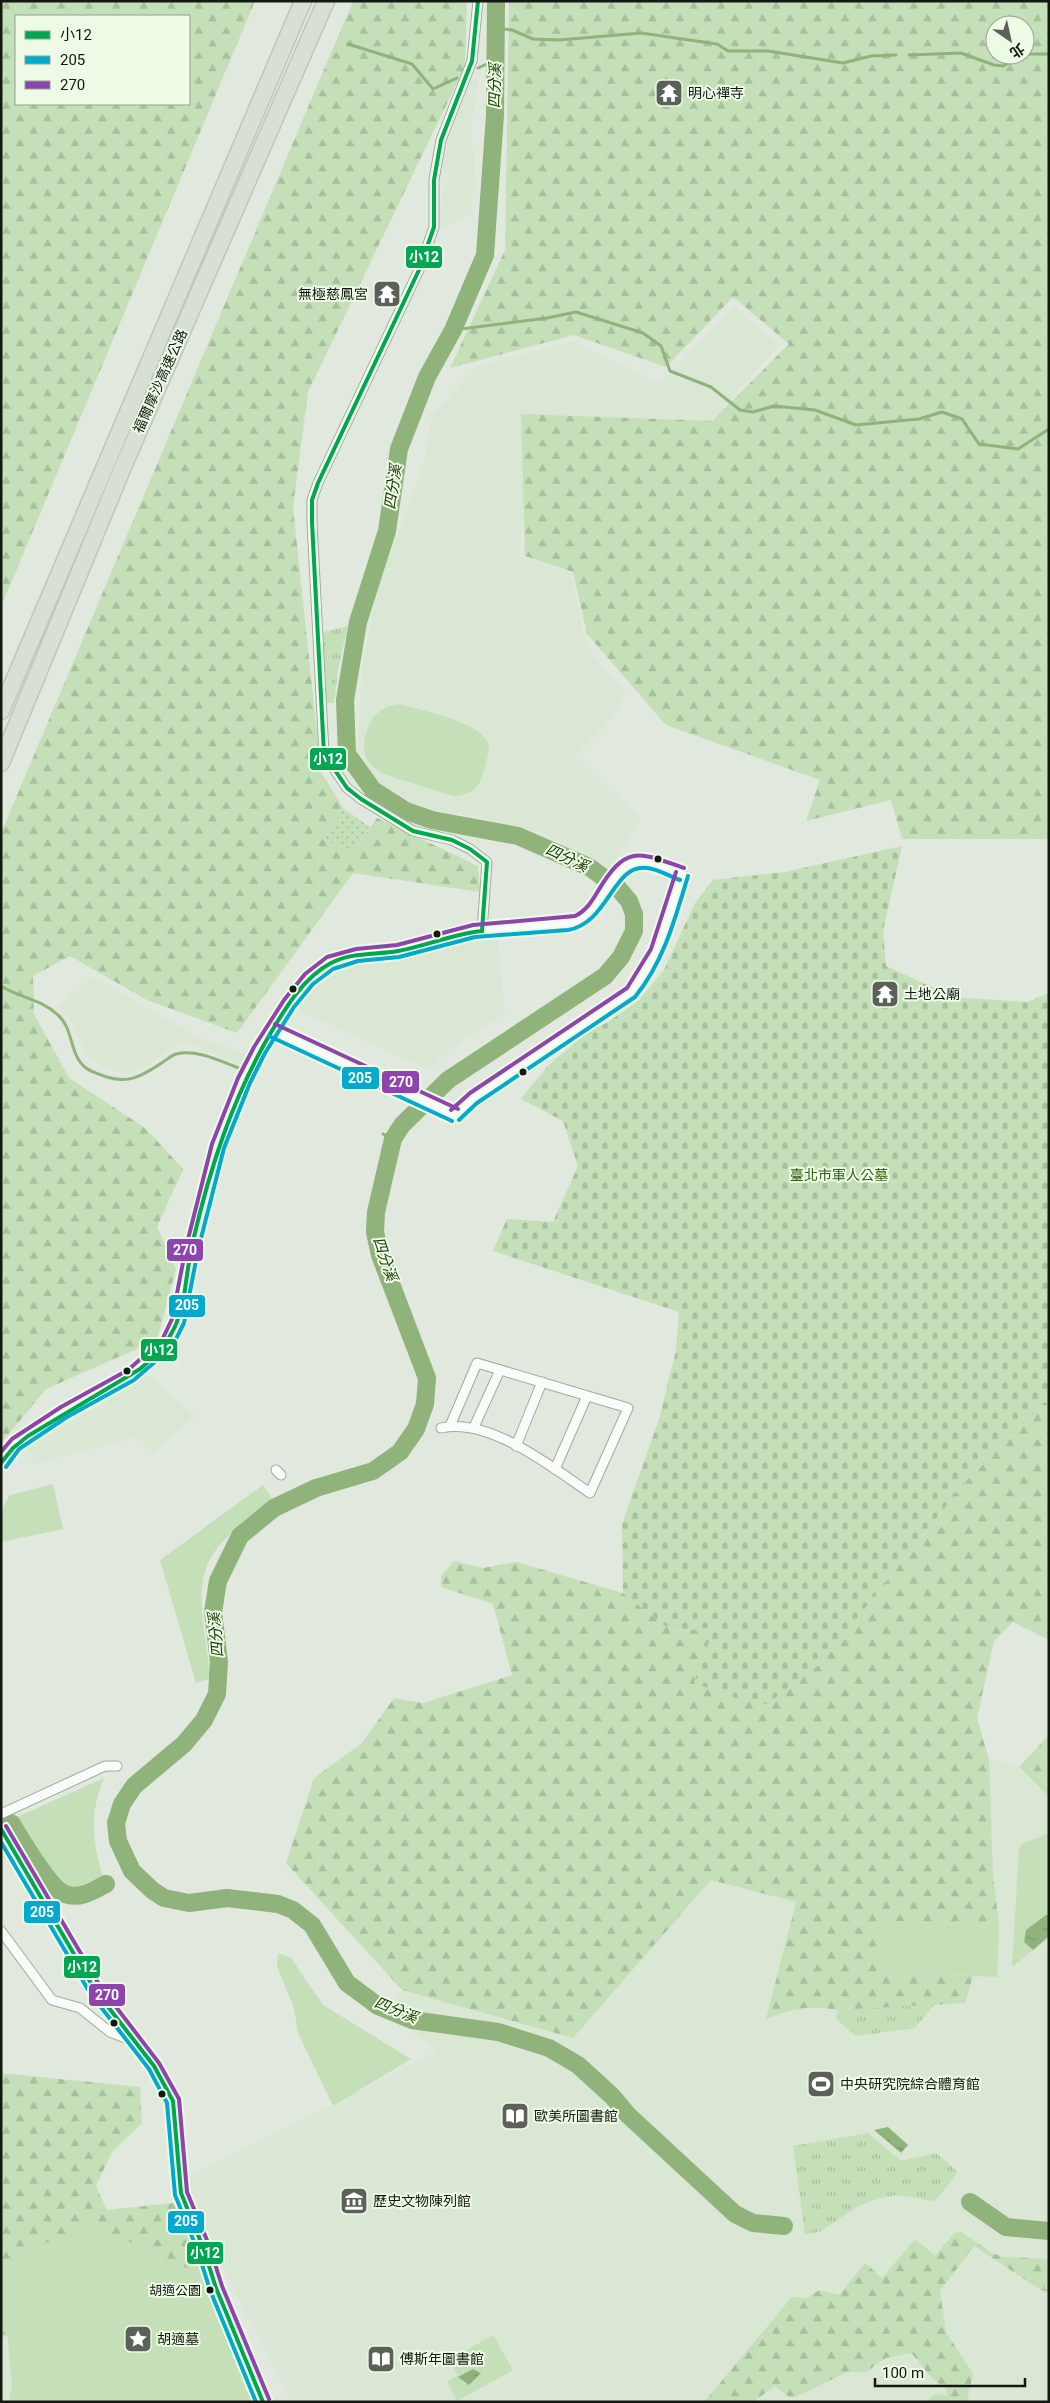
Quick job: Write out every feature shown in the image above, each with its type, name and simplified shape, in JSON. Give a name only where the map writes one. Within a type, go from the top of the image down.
[{"type":"highway","name":"福爾摩沙高速公路","points":[[1,711],[303,1]]},
{"type":"highway","name":"福爾摩沙高速公路","points":[[1,763],[123,467],[326,1]]},
{"type":"street","points":[[478,1],[472,61],[441,140],[434,180],[434,227],[419,270],[318,483],[312,500],[312,522],[324,754],[348,788],[361,799],[413,831],[452,840],[470,849],[486,862],[482,931]]},
{"type":"street","points":[[1,1462],[15,1444],[64,1412],[131,1375],[167,1344],[178,1321],[193,1244],[218,1146],[244,1080],[272,1030],[294,997],[309,979],[330,963],[357,956],[398,951],[482,931],[578,922],[594,909],[617,874],[629,864],[645,861],[682,874],[658,955],[646,977],[631,993],[473,1098],[455,1115],[272,1030]]},
{"type":"street","points":[[477,1363],[500,1370],[628,1408],[590,1493],[516,1446],[474,1427],[446,1427],[477,1363]]},
{"type":"street","points":[[474,1427],[500,1370]]},
{"type":"street","points":[[516,1446],[542,1382]]},
{"type":"street","points":[[555,1469],[587,1396]]},
{"type":"street","points":[[1,1814],[105,1766],[117,1766]]},
{"type":"street","points":[[1,1829],[95,1990],[154,2066],[173,2101],[181,2193],[203,2247],[216,2288],[239,2347],[263,2402]]},
{"type":"street","points":[[1,1931],[52,2000],[80,2008],[110,2032],[136,2042]]},
{"type":"shaded area","points":[[471,80],[478,80],[471,129],[474,163],[472,214],[440,228],[442,190],[445,189],[449,175],[442,168],[443,162],[450,134]]},
{"type":"shaded area","points":[[734,306],[779,345],[705,428],[531,429],[519,556],[571,573],[583,632],[595,658],[626,692],[613,717],[575,756],[641,819],[609,871],[543,833],[478,817],[430,810],[400,798],[381,786],[357,757],[362,670],[378,586],[423,467],[432,415],[478,366],[572,341],[660,384]]},
{"type":"shaded area","points":[[497,937],[505,1014],[462,1040],[437,1061],[430,1070],[296,1009],[314,985],[336,971],[361,963],[401,958],[463,942]]},
{"type":"shaded area","points":[[93,977],[192,1034],[246,1055],[244,1060],[239,1065],[186,1042],[171,1048],[150,1064],[124,1075],[89,1059],[70,1019],[58,1008]]},
{"type":"shaded area","points":[[149,1376],[195,1416],[153,1452],[137,1437],[32,1464],[28,1448]]},
{"type":"shaded area","points":[[844,1722],[1019,1767],[1049,1797],[1049,2402],[291,2402],[179,2182],[438,2051],[386,2011],[402,1990],[573,2038],[711,1880],[796,1902]]},
{"type":"shaded area","points":[[1,2336],[8,2337],[12,2385],[9,2402],[1,2402]]},
{"type":"green space","points":[[1,1],[255,1],[1,607]]},
{"type":"green space","points":[[353,1],[467,1],[465,66],[308,392],[293,507],[321,772],[343,808],[324,839],[353,852],[377,818],[478,866],[480,892],[353,873],[237,1033],[147,1000],[70,956],[33,976],[34,1014],[69,1078],[145,1128],[183,1169],[157,1227],[176,1269],[157,1340],[46,1389],[1,1443],[1,833]]},
{"type":"green space","points":[[509,1],[1049,1],[1049,839],[902,839],[891,800],[806,821],[820,780],[666,725],[587,634],[573,572],[525,556],[521,414],[712,421],[789,344],[733,297],[666,367],[574,335],[450,368],[505,250]]},
{"type":"green space","points":[[348,626],[338,670],[334,703],[326,703],[323,632]]},
{"type":"green space","points":[[399,704],[465,724],[486,739],[489,747],[488,754],[480,781],[475,788],[462,795],[453,796],[388,775],[372,766],[364,751],[368,728],[373,718],[380,711],[389,706]]},
{"type":"green space","points":[[343,808],[370,827],[353,852],[324,839]]},
{"type":"green space","name":"臺北市軍人公墓","points":[[902,846],[883,931],[886,966],[953,997],[1027,1002],[1049,993],[1049,1404],[1041,1406],[966,1481],[835,1646],[816,1667],[767,1704],[742,1700],[694,1683],[714,1627],[673,1632],[623,1593],[622,1524],[659,1419],[676,1351],[679,1312],[493,1251],[507,1219],[553,1222],[578,1166],[563,1121],[521,1099],[547,1067],[586,1033],[610,1021],[639,1000],[664,970],[695,903],[713,880],[785,872]]},
{"type":"green space","points":[[1049,1404],[1049,1644],[1047,1639],[1013,1622],[994,1641],[977,1718],[989,1760],[993,1876],[999,1925],[882,1921],[879,1972],[973,1976],[965,2003],[837,2010],[818,2007],[792,2010],[766,2019],[796,1902],[711,1880],[573,2038],[402,1990],[286,1863],[314,1778],[362,1743],[394,1698],[423,1703],[512,1675],[493,1604],[441,1587],[441,1576],[454,1561],[483,1568],[516,1562],[623,1593],[673,1632],[715,1627],[816,1667],[835,1646],[966,1481],[1041,1406]]},
{"type":"green space","points":[[53,1484],[63,1529],[1,1542],[1,1511],[10,1495]]},
{"type":"green space","points":[[263,1485],[272,1499],[219,1546],[206,1567],[203,1581],[202,1614],[211,1678],[196,1683],[160,1560]]},
{"type":"green space","points":[[1049,1735],[1049,1797],[1019,1767]]},
{"type":"green space","points":[[104,1778],[94,1816],[96,1850],[103,1877],[52,1910],[4,1823]]},
{"type":"green space","points":[[1047,1834],[1049,1835],[1049,1938],[1012,1967],[1019,1849],[1022,1844]]},
{"type":"green space","points":[[881,1921],[999,1925],[997,1977],[879,1972]]},
{"type":"green space","points":[[278,1953],[291,1958],[323,2005],[411,2059],[333,2106],[298,2033],[294,2008],[277,1966]]},
{"type":"green space","points":[[935,2004],[915,2028],[856,2036],[836,2019],[837,2010]]},
{"type":"green space","points":[[1,2073],[140,2087],[142,2123],[112,2152],[96,2186],[107,2210],[182,2202],[213,2301],[9,2402],[12,2385],[8,2337],[1,2336]]},
{"type":"green space","points":[[868,2133],[901,2161],[936,2153],[958,2172],[935,2201],[896,2195],[881,2198],[860,2205],[821,2231],[805,2235],[793,2146]]},
{"type":"green space","name":"胡適公園","points":[[89,2223],[202,2275],[258,2402],[9,2402],[12,2385],[8,2337],[1,2327],[1,2264]]},
{"type":"green space","points":[[960,2231],[992,2253],[1003,2257],[1049,2259],[1049,2273],[1046,2273],[1038,2288],[974,2246],[940,2291],[946,2332],[973,2374],[967,2402],[947,2402],[946,2388],[931,2377],[911,2353],[886,2358],[866,2372],[847,2372],[796,2397],[789,2397],[775,2386],[753,2402],[704,2402],[792,2297],[807,2298],[819,2290],[839,2295],[865,2263],[882,2278],[915,2239],[935,2256],[954,2233]]},
{"type":"green space","points":[[1046,2273],[1049,2273],[1049,2295],[1038,2288]]},
{"type":"green space","points":[[493,2335],[513,2370],[457,2401],[447,2382],[458,2375],[449,2360]]},
{"type":"green space","points":[[934,2394],[947,2396],[947,2402],[927,2402]]},
{"type":"water","points":[[1046,1915],[1049,1915],[1049,1936],[1033,1950],[1024,1942],[1026,1930]]},
{"type":"water","points":[[888,2127],[908,2145],[901,2153],[874,2130]]},
{"type":"water","points":[[473,2369],[481,2373],[469,2385],[458,2377]]},
{"type":"waterway","name":"四分溪","points":[[496,1],[495,115],[485,255],[453,330],[427,377],[399,449],[387,531],[358,622],[345,700],[347,754],[373,790],[406,811],[432,820],[518,836],[589,867],[618,888],[629,901],[634,914],[634,931],[621,957],[605,976],[448,1080],[402,1125],[393,1139],[376,1212],[375,1232],[380,1255],[427,1378],[425,1404],[416,1429],[400,1452],[373,1471],[316,1488],[274,1508],[240,1536],[218,1581],[213,1612],[219,1662],[217,1694],[204,1720],[184,1744],[134,1786],[122,1804],[116,1823],[118,1841],[132,1871],[152,1890],[164,1898],[189,1903],[227,1898],[278,1904],[293,1910],[312,1925],[347,1983],[378,2006],[412,2020],[498,2032],[549,2048],[578,2065],[612,2096],[628,2115],[735,2214],[753,2223],[784,2226]]},
{"type":"waterway","points":[[497,28],[512,30],[533,39],[559,40],[641,33],[717,44],[728,51],[768,51],[843,63],[871,56],[896,55]]},
{"type":"waterway","points":[[348,44],[412,64],[433,89],[457,78]]},
{"type":"waterway","points":[[909,55],[961,53],[985,62]]},
{"type":"waterway","points":[[1035,54],[1049,54]]},
{"type":"waterway","points":[[478,68],[496,60]]},
{"type":"waterway","points":[[994,65],[1005,65]]},
{"type":"waterway","points":[[453,330],[547,318],[576,312],[643,333],[661,346],[670,371],[711,387],[740,410],[753,412],[774,406],[815,410],[856,425],[919,419],[942,412],[962,419],[979,444],[1018,449],[1049,429]]},
{"type":"waterway","points":[[1,986],[45,1005],[58,1015],[67,1027],[81,1063],[93,1072],[115,1079],[135,1078],[174,1055],[184,1053],[208,1056],[239,1068]]},
{"type":"waterway","points":[[383,1134],[393,1139]]},
{"type":"waterway","points":[[11,1823],[51,1883],[65,1894],[70,1896],[87,1894],[106,1884]]},
{"type":"waterway","name":"四分溪","points":[[970,2202],[1006,2227],[1049,2231]]},
{"type":"transit line","name":"小12","points":[[478,1],[472,61],[441,140],[434,180],[434,227],[419,270],[318,483],[312,500],[312,522],[324,754],[347,788],[361,799],[413,831],[452,840],[470,849],[487,862],[482,931]]},
{"type":"transit line","name":"270","points":[[1,1452],[12,1439],[61,1407],[128,1370],[162,1340],[172,1319],[186,1247],[212,1144],[238,1078],[254,1047],[284,1000],[305,974],[327,957],[356,949],[397,945],[473,925],[575,916],[588,905],[617,865],[635,856],[656,858],[684,868]]},
{"type":"transit line","name":"205","points":[[6,1467],[19,1449],[67,1417],[134,1380],[172,1347],[184,1323],[198,1250],[224,1148],[250,1083],[265,1053],[294,1007],[313,984],[333,969],[358,961],[399,957],[475,937],[568,930],[582,925],[593,917],[626,875],[636,869],[647,868],[680,880]]},
{"type":"transit line","name":"270","points":[[451,1110],[470,1093],[627,988],[651,949],[676,872]]},
{"type":"transit line","name":"205","points":[[459,1120],[477,1103],[635,997],[654,969],[668,939],[688,876]]},
{"type":"transit line","name":"小12","points":[[1,1463],[13,1448],[28,1436],[140,1369],[168,1339],[181,1311],[193,1241],[207,1187],[233,1109],[270,1034],[304,985],[321,969],[339,959],[356,955],[398,951],[482,931]]},
{"type":"transit line","name":"270","points":[[275,1024],[458,1109]]},
{"type":"transit line","name":"205","points":[[269,1036],[452,1121]]},
{"type":"transit line","name":"270","points":[[6,1826],[100,1986],[159,2063],[179,2099],[187,2192],[209,2245],[222,2286],[269,2399]]},
{"type":"transit line","name":"小12","points":[[1,1829],[95,1990],[154,2066],[173,2101],[181,2193],[203,2247],[216,2288],[263,2402]]},
{"type":"transit line","name":"205","points":[[1,1842],[90,1993],[149,2069],[167,2103],[175,2195],[197,2249],[210,2290],[256,2402]]},
{"type":"place","name":"明心禪寺","points":[[669,93]]},
{"type":"place","name":"無極慈鳳宮","points":[[387,294]]},
{"type":"place","name":"土地公廟","points":[[885,994]]},
{"type":"place","name":"中央研究院綜合體育館","points":[[821,2084]]},
{"type":"place","name":"歐美所圖書館","points":[[515,2116]]},
{"type":"place","name":"歷史文物陳列館","points":[[354,2201]]},
{"type":"place","name":"胡適公園","points":[[210,2290]]},
{"type":"place","name":"胡適墓","points":[[138,2339]]},
{"type":"place","name":"傅斯年圖書館","points":[[381,2359]]}]
